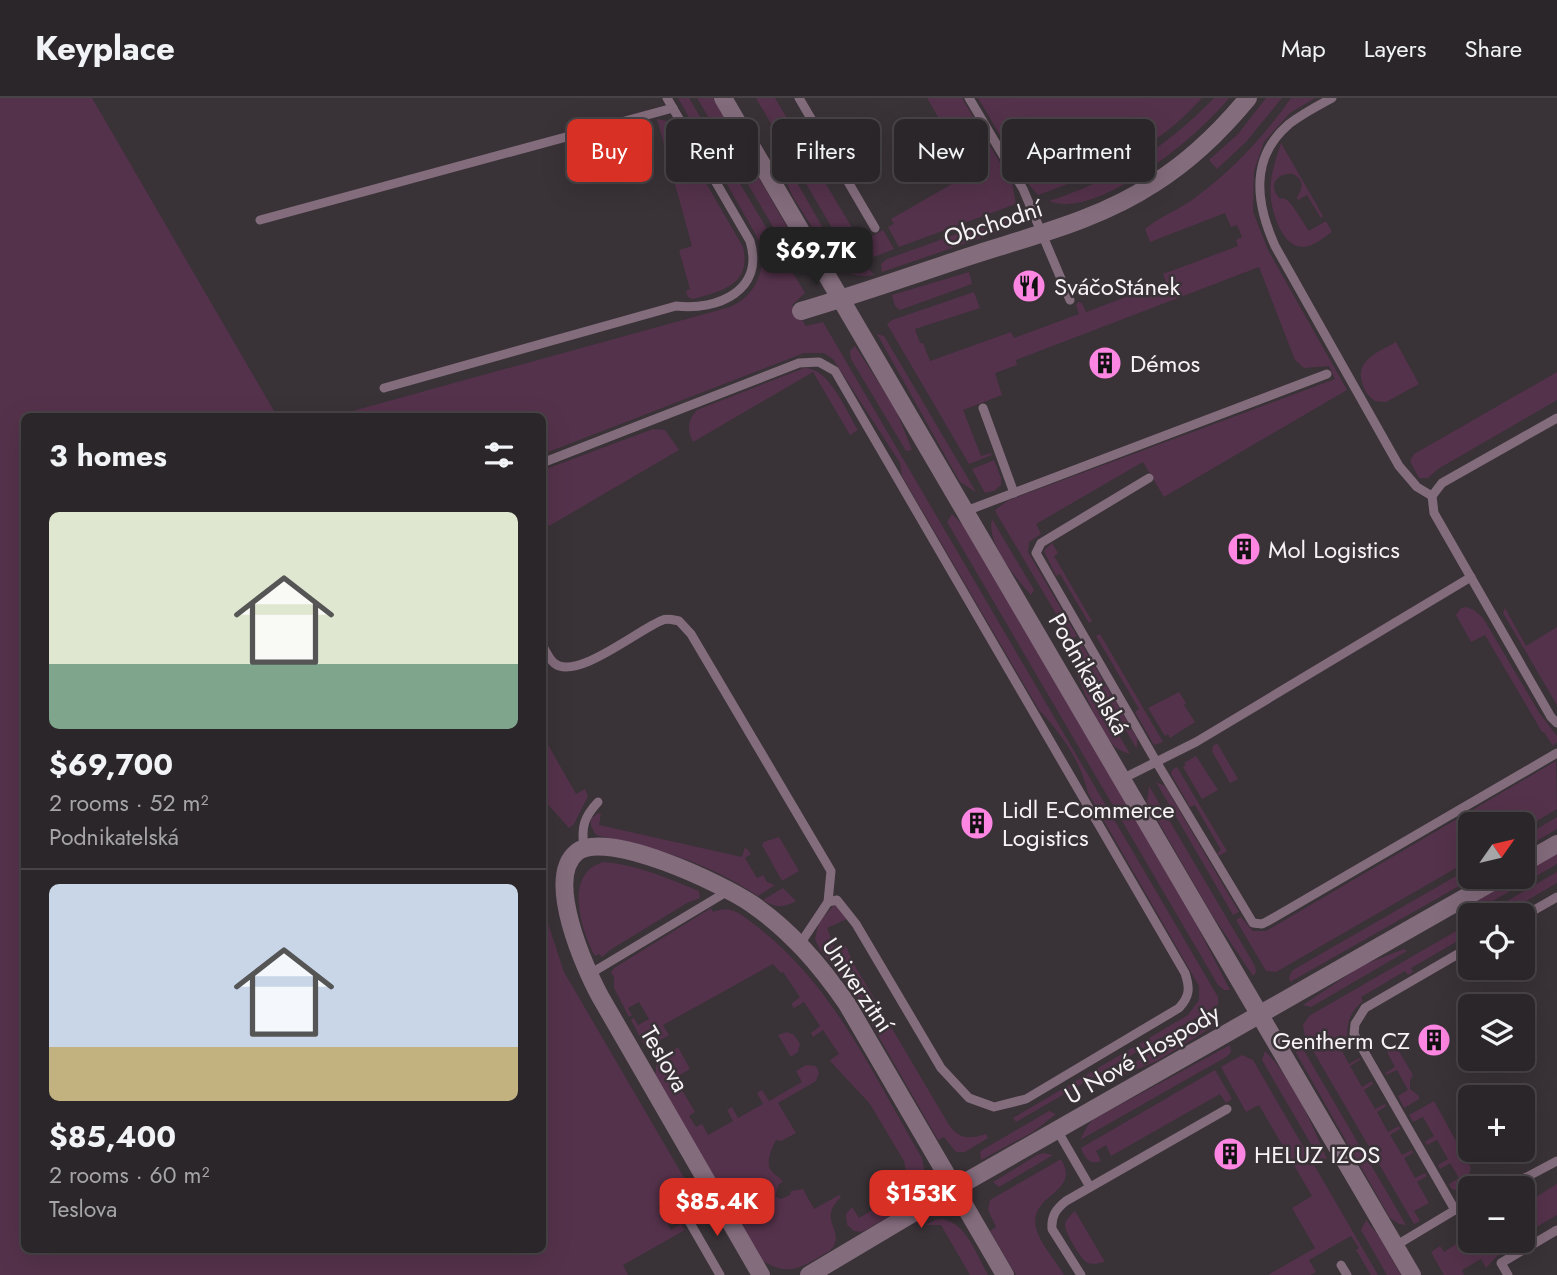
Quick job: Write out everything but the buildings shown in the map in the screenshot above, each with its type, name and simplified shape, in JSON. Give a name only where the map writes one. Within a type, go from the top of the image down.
[{"type":"street","name":"Podnikatelská","points":[[723,98],[1412,1275]]},
{"type":"street","name":"Obchodní","points":[[801,311],[1043,233],[1123,201],[1194,155],[1214,137],[1248,98]]},
{"type":"street","points":[[1535,857],[1557,845]]},
{"type":"street","name":"Univerzitní","points":[[579,852],[607,847],[650,857],[686,870],[730,890],[761,911],[800,944],[821,966],[847,1004],[1005,1275]]},
{"type":"street","name":"Teslova","points":[[579,852],[566,876],[568,916],[589,975],[761,1275]]},
{"type":"street","name":"U Nové Hospody","points":[[809,1275],[955,1188],[1480,889]]},
{"type":"lane","points":[[384,387],[676,306],[708,304],[739,291],[752,273],[754,260],[750,241],[667,98]]},
{"type":"lane","points":[[799,98],[876,228]]},
{"type":"lane","points":[[969,98],[1023,189],[1070,300]]},
{"type":"lane","points":[[1332,98],[1288,125],[1275,140],[1265,159],[1260,177],[1259,196],[1263,219],[1275,246],[1399,466],[1417,487],[1432,496]]},
{"type":"lane","points":[[260,220],[673,108]]},
{"type":"lane","points":[[546,461],[799,363],[819,362],[835,371],[1185,973],[1189,986],[1187,999],[1179,1008],[1026,1099],[994,1107],[969,1098],[941,1068],[856,924],[837,900],[828,902]]},
{"type":"lane","points":[[966,511],[1328,374]]},
{"type":"lane","points":[[983,408],[1014,493]]},
{"type":"lane","points":[[1557,418],[1442,483],[1432,496],[1434,513],[1551,717],[1557,723]]},
{"type":"lane","points":[[1149,478],[1041,543],[1036,553],[1253,923],[1262,924],[1557,753]]},
{"type":"lane","points":[[1122,779],[1157,763],[1471,577]]},
{"type":"lane","points":[[546,652],[553,663],[562,668],[571,667],[593,659],[664,619],[679,621],[691,634],[831,871],[828,902],[800,944]]},
{"type":"lane","points":[[579,852],[583,823],[598,802]]},
{"type":"lane","points":[[589,975],[730,890]]},
{"type":"lane","points":[[1535,910],[1557,897]]},
{"type":"lane","points":[[1455,1210],[1354,1034],[1354,1024],[1365,1008],[1458,954]]},
{"type":"lane","points":[[1081,1275],[1052,1229],[1051,1222],[1057,1208],[1227,1109]]},
{"type":"lane","points":[[1057,1130],[1090,1187]]},
{"type":"lane","points":[[1529,1176],[1557,1161]]},
{"type":"lane","points":[[712,1191],[682,1209],[719,1275]]},
{"type":"lane","points":[[1395,1246],[1458,1210]]},
{"type":"lane","points":[[1508,1275],[1502,1263],[1557,1230]]},
{"type":"lane","points":[[1341,1265],[1347,1275]]},
{"type":"shaded area","points":[[0,98],[92,98],[275,413],[21,413],[21,1253],[546,1253],[546,917],[564,972],[690,1188],[658,1207],[671,1230],[681,1224],[685,1230],[623,1265],[628,1275],[0,1275]]},
{"type":"shaded area","points":[[678,98],[689,98],[701,119],[690,119]]},
{"type":"shaded area","points":[[697,98],[713,98],[725,119],[709,119]]},
{"type":"shaded area","points":[[756,98],[775,98],[787,119],[772,119],[772,125]]},
{"type":"shaded area","points":[[927,98],[962,98],[974,119],[939,119]]},
{"type":"shaded area","points":[[978,98],[1202,98],[1185,116],[1155,139],[1155,119],[1002,119],[1002,139]]},
{"type":"shaded area","points":[[1214,98],[1229,98],[1195,133],[1155,164],[1155,149]]},
{"type":"shaded area","points":[[1266,98],[1282,98],[1246,142],[1217,169],[1209,160],[1238,134]]},
{"type":"shaded area","points":[[1291,98],[1315,98],[1290,113],[1264,142],[1254,171],[1253,212],[1268,250],[1347,390],[1164,497],[1143,462],[1036,524],[1041,534],[1029,542],[1028,552],[1077,636],[1071,639],[996,509],[1009,500],[1335,379],[1329,366],[1304,368],[1295,360],[1259,267],[1016,360],[1017,365],[995,373],[1002,395],[963,410],[981,456],[992,455],[969,464],[887,324],[974,292],[980,308],[915,329],[930,361],[1011,332],[1014,338],[1079,314],[1076,305],[1078,302],[1082,303],[1086,312],[1166,282],[1163,274],[1238,246],[1236,240],[1242,237],[1237,225],[1231,227],[1225,213],[1150,242],[1145,229],[1210,187],[1259,138]]},
{"type":"shaded area","points":[[657,119],[666,121],[666,152]]},
{"type":"shaded area","points":[[988,142],[1002,166],[1002,182],[1012,183],[1016,204],[899,247],[888,227],[894,224],[891,219],[955,182],[988,182]]},
{"type":"shaded area","points":[[1281,143],[1323,216],[1321,218],[1307,195],[1298,200],[1301,184],[1299,178],[1293,174],[1277,179],[1274,186],[1277,195],[1289,202],[1309,231],[1326,221],[1332,232],[1307,247],[1299,247],[1286,238],[1279,227],[1272,205],[1272,176]]},
{"type":"shaded area","points":[[758,176],[806,260],[792,259],[747,182],[758,182]]},
{"type":"shaded area","points":[[674,182],[705,182],[743,247],[745,260],[739,278],[714,293],[693,299],[688,297],[686,291],[690,289],[679,250],[692,246]]},
{"type":"shaded area","points":[[726,182],[739,182],[805,293],[792,305],[806,326],[823,322],[1218,997],[1218,1005],[1016,1122],[1013,1118],[1188,1015],[1199,1000],[1199,986],[1088,793],[1069,748],[1039,710],[902,476],[900,463],[833,359],[824,353],[804,353],[546,453],[546,413],[350,413],[730,307],[753,289],[760,272],[761,244]]},
{"type":"shaded area","points":[[786,182],[797,182],[828,237],[826,249]]},
{"type":"shaded area","points":[[805,182],[825,182],[861,243],[883,230],[894,249],[864,259],[846,252]]},
{"type":"shaded area","points":[[1028,182],[1073,182],[1038,195]]},
{"type":"shaded area","points":[[1127,182],[1093,199],[1069,204],[1049,201],[1073,193],[1095,183]]},
{"type":"shaded area","points":[[1015,213],[999,232],[882,272],[881,264],[887,259]]},
{"type":"shaded area","points":[[834,259],[867,267],[874,275],[851,274]]},
{"type":"shaded area","points":[[969,272],[972,284],[900,310],[895,306],[892,295]]},
{"type":"shaded area","points":[[877,334],[884,336],[976,492],[960,482]]},
{"type":"shaded area","points":[[1396,342],[1419,384],[1386,402],[1375,401],[1364,388],[1362,368],[1370,357]]},
{"type":"shaded area","points":[[855,346],[895,408],[912,450],[906,451],[851,359],[850,351]]},
{"type":"shaded area","points":[[804,368],[813,370],[829,382],[858,430],[850,435],[813,372],[693,442],[689,426],[697,410]]},
{"type":"shaded area","points":[[1557,372],[1557,400],[1438,469],[1428,478],[1419,478],[1410,461],[1414,454]]},
{"type":"shaded area","points":[[653,429],[665,430],[679,450],[549,526],[546,521],[546,469]]},
{"type":"shaded area","points":[[994,460],[1001,485],[994,491],[985,493],[972,469]]},
{"type":"shaded area","points":[[952,514],[965,527],[1193,918],[1230,990],[1224,990],[1218,985],[947,522]]},
{"type":"shaded area","points":[[992,519],[1034,590],[1031,595],[1010,570],[998,549],[993,539]]},
{"type":"shaded area","points":[[1052,543],[1058,553],[1054,556],[1092,621],[1089,623],[1060,574],[1056,576],[1044,551]]},
{"type":"shaded area","points":[[1466,607],[1483,618],[1540,714],[1557,736],[1557,742],[1553,746],[1485,635],[1471,642],[1456,615],[1461,608]]},
{"type":"shaded area","points":[[1505,608],[1526,646],[1557,627],[1557,705],[1503,613]]},
{"type":"shaded area","points":[[1100,634],[1163,742],[1154,745],[1135,712],[1139,709],[1096,636]]},
{"type":"shaded area","points":[[1080,641],[1137,738],[1137,749],[1074,644]]},
{"type":"shaded area","points":[[1076,662],[1130,754],[1115,747],[1103,729],[1072,663]]},
{"type":"shaded area","points":[[1179,692],[1195,722],[1170,738],[1168,734],[1165,736],[1148,708]]},
{"type":"shaded area","points":[[546,741],[576,794],[585,789],[588,796],[574,824],[569,828],[546,802]]},
{"type":"shaded area","points":[[1217,743],[1238,779],[1230,783],[1212,751]]},
{"type":"shaded area","points":[[1196,756],[1218,790],[1202,799],[1183,767],[1186,765],[1184,763]]},
{"type":"shaded area","points":[[1556,761],[1557,809],[1535,822],[1535,812],[1469,812]]},
{"type":"shaded area","points":[[1177,767],[1227,851],[1219,856],[1217,853],[1221,850],[1195,805],[1190,807],[1171,774]]},
{"type":"shaded area","points":[[1156,782],[1165,786],[1239,912],[1233,915]]},
{"type":"shaded area","points":[[1149,786],[1255,966],[1256,972],[1253,976],[1211,913],[1147,802]]},
{"type":"shaded area","points":[[598,813],[601,814],[599,825],[742,857],[745,847],[751,854],[745,858],[757,878],[763,875],[767,882],[775,885],[758,896],[719,874],[680,857],[596,835],[591,819]]},
{"type":"shaded area","points":[[1557,817],[1557,829],[1535,842],[1535,830]]},
{"type":"shaded area","points":[[1458,818],[1458,867],[1276,972],[1266,971],[1236,920],[1241,917],[1253,931],[1266,931]]},
{"type":"shaded area","points":[[779,837],[799,871],[782,881],[762,845]]},
{"type":"shaded area","points":[[1557,852],[1557,864],[1535,877],[1535,865]]},
{"type":"shaded area","points":[[604,862],[664,877],[699,891],[700,898],[687,903],[602,957],[599,954],[595,956],[581,917],[579,889],[583,877],[591,868]]},
{"type":"shaded area","points":[[1557,872],[1557,883],[1523,903],[1504,903],[1528,889],[1535,889],[1535,885]]},
{"type":"shaded area","points":[[1458,875],[1458,887],[1290,982],[1289,977],[1293,970]]},
{"type":"shaded area","points":[[783,888],[796,901],[779,906],[763,900]]},
{"type":"shaded area","points":[[1491,889],[1514,889],[1489,903],[1473,903]]},
{"type":"shaded area","points":[[836,903],[848,916],[847,919],[827,928],[835,949],[846,946],[852,961],[949,1125],[961,1136],[975,1137],[986,1134],[988,1138],[965,1152],[956,1152],[944,1137],[938,1140],[852,990],[820,950],[815,939],[819,922]]},
{"type":"shaded area","points":[[711,908],[713,912],[731,910],[745,918],[783,948],[807,974],[850,1033],[922,1158],[925,1173],[923,1186],[907,1177],[904,1161],[870,1104],[831,1062],[830,1060],[839,1054],[823,1030],[813,1037],[811,1033],[820,1026],[804,1002],[794,1008],[791,1004],[800,997],[783,972],[773,964],[663,1025],[669,1035],[653,1044],[643,1043],[631,1020],[634,1018],[638,1025],[649,1019],[639,1002],[628,1008],[632,1015],[629,1017],[614,988],[614,977],[611,973],[614,968]]},
{"type":"shaded area","points":[[1458,930],[1458,941],[1411,968],[1413,972],[1408,975],[1405,971],[1361,997],[1363,1001],[1349,1021],[1347,1036],[1337,1042],[1349,1064],[1359,1058],[1360,1060],[1350,1066],[1362,1087],[1372,1081],[1373,1084],[1364,1090],[1375,1109],[1385,1104],[1386,1106],[1377,1112],[1388,1132],[1399,1126],[1400,1129],[1390,1135],[1402,1155],[1412,1150],[1413,1153],[1404,1158],[1415,1178],[1425,1173],[1427,1176],[1417,1182],[1429,1203],[1414,1211],[1420,1221],[1414,1224],[1305,1037],[1303,1025],[1309,1016]]},
{"type":"shaded area","points":[[1404,949],[1407,951],[1311,1007],[1303,1005],[1363,965]]},
{"type":"shaded area","points":[[1210,1018],[1217,1024],[1157,1061],[1113,1079],[1113,1075]]},
{"type":"shaded area","points":[[787,1032],[794,1035],[800,1044],[798,1052],[791,1057],[778,1035]]},
{"type":"shaded area","points":[[1290,1037],[1299,1042],[1406,1225],[1390,1218],[1291,1044]]},
{"type":"shaded area","points":[[1230,1045],[1231,1052],[1226,1057],[1080,1140],[1094,1119]]},
{"type":"shaded area","points":[[1396,1046],[1413,1075],[1410,1089],[1419,1096],[1419,1099],[1404,1108],[1398,1096],[1408,1090],[1397,1070],[1386,1075],[1385,1073],[1395,1067],[1387,1052]]},
{"type":"shaded area","points":[[678,1047],[690,1069],[669,1081],[676,1093],[682,1090],[695,1112],[689,1116],[696,1127],[702,1124],[708,1135],[733,1121],[727,1110],[732,1107],[738,1118],[763,1104],[757,1093],[762,1090],[769,1101],[802,1082],[796,1071],[806,1065],[816,1066],[819,1073],[816,1081],[778,1103],[796,1133],[781,1141],[776,1140],[769,1162],[770,1169],[783,1182],[779,1184],[775,1196],[781,1199],[790,1195],[791,1191],[803,1189],[814,1209],[839,1195],[841,1197],[831,1211],[836,1237],[829,1251],[790,1269],[776,1267],[760,1259],[655,1075],[657,1062]]},
{"type":"shaded area","points":[[1265,1051],[1293,1088],[1327,1159],[1319,1158],[1262,1060]]},
{"type":"shaded area","points":[[1242,1055],[1253,1060],[1378,1275],[1371,1275],[1351,1236],[1309,1260],[1316,1272],[1310,1275],[1268,1275],[1315,1248],[1292,1208],[1312,1196],[1259,1105],[1246,1112],[1221,1067]]},
{"type":"shaded area","points":[[1215,1070],[1232,1099],[1226,1103],[1220,1094],[1111,1156],[1106,1145],[1096,1151],[1101,1161],[1088,1160],[1084,1155],[1081,1148]]},
{"type":"shaded area","points":[[1434,1101],[1458,1144],[1458,1162],[1468,1162],[1471,1168],[1468,1176],[1458,1176],[1450,1163],[1440,1169],[1438,1165],[1448,1159],[1437,1140],[1427,1145],[1425,1142],[1434,1136],[1423,1117],[1413,1122],[1409,1115]]},
{"type":"shaded area","points":[[1049,1111],[1056,1114],[1033,1132],[981,1160],[982,1150]]},
{"type":"shaded area","points":[[1037,1155],[1053,1155],[999,1187],[993,1182]]},
{"type":"shaded area","points":[[1061,1159],[1066,1171],[1065,1180],[1039,1207],[1036,1228],[1064,1275],[1016,1275],[990,1231],[996,1227],[988,1210],[990,1200]]},
{"type":"shaded area","points":[[1458,1179],[1458,1188],[1452,1189],[1449,1184]]},
{"type":"shaded area","points":[[1557,1184],[1557,1215],[1535,1228],[1535,1198]]},
{"type":"shaded area","points":[[910,1185],[924,1193],[911,1204],[862,1232],[854,1231],[847,1225],[846,1214],[852,1207],[859,1218],[874,1209],[871,1203],[901,1194]]},
{"type":"shaded area","points":[[1075,1211],[1105,1262],[1088,1263],[1081,1257],[1067,1233],[1065,1224]]},
{"type":"shaded area","points":[[943,1219],[959,1227],[965,1234],[988,1275],[970,1275],[941,1225],[925,1225]]},
{"type":"shaded area","points":[[1366,1220],[1379,1236],[1401,1275],[1387,1275],[1361,1230]]},
{"type":"shaded area","points":[[1458,1243],[1458,1253],[1498,1255],[1486,1268],[1481,1259],[1462,1270],[1464,1275],[1444,1275],[1431,1252],[1440,1246],[1444,1252]]},
{"type":"place","name":"SváčoStánek","points":[[1029,286]]},
{"type":"place","name":"Démos","points":[[1105,363]]},
{"type":"place","name":"Mol Logistics","points":[[1244,549]]},
{"type":"place","name":"Lidl E-Commerce Logistics","points":[[977,823]]},
{"type":"place","name":"Gentherm CZ","points":[[1434,1040]]},
{"type":"place","name":"HELUZ IZOS","points":[[1230,1154]]}]
